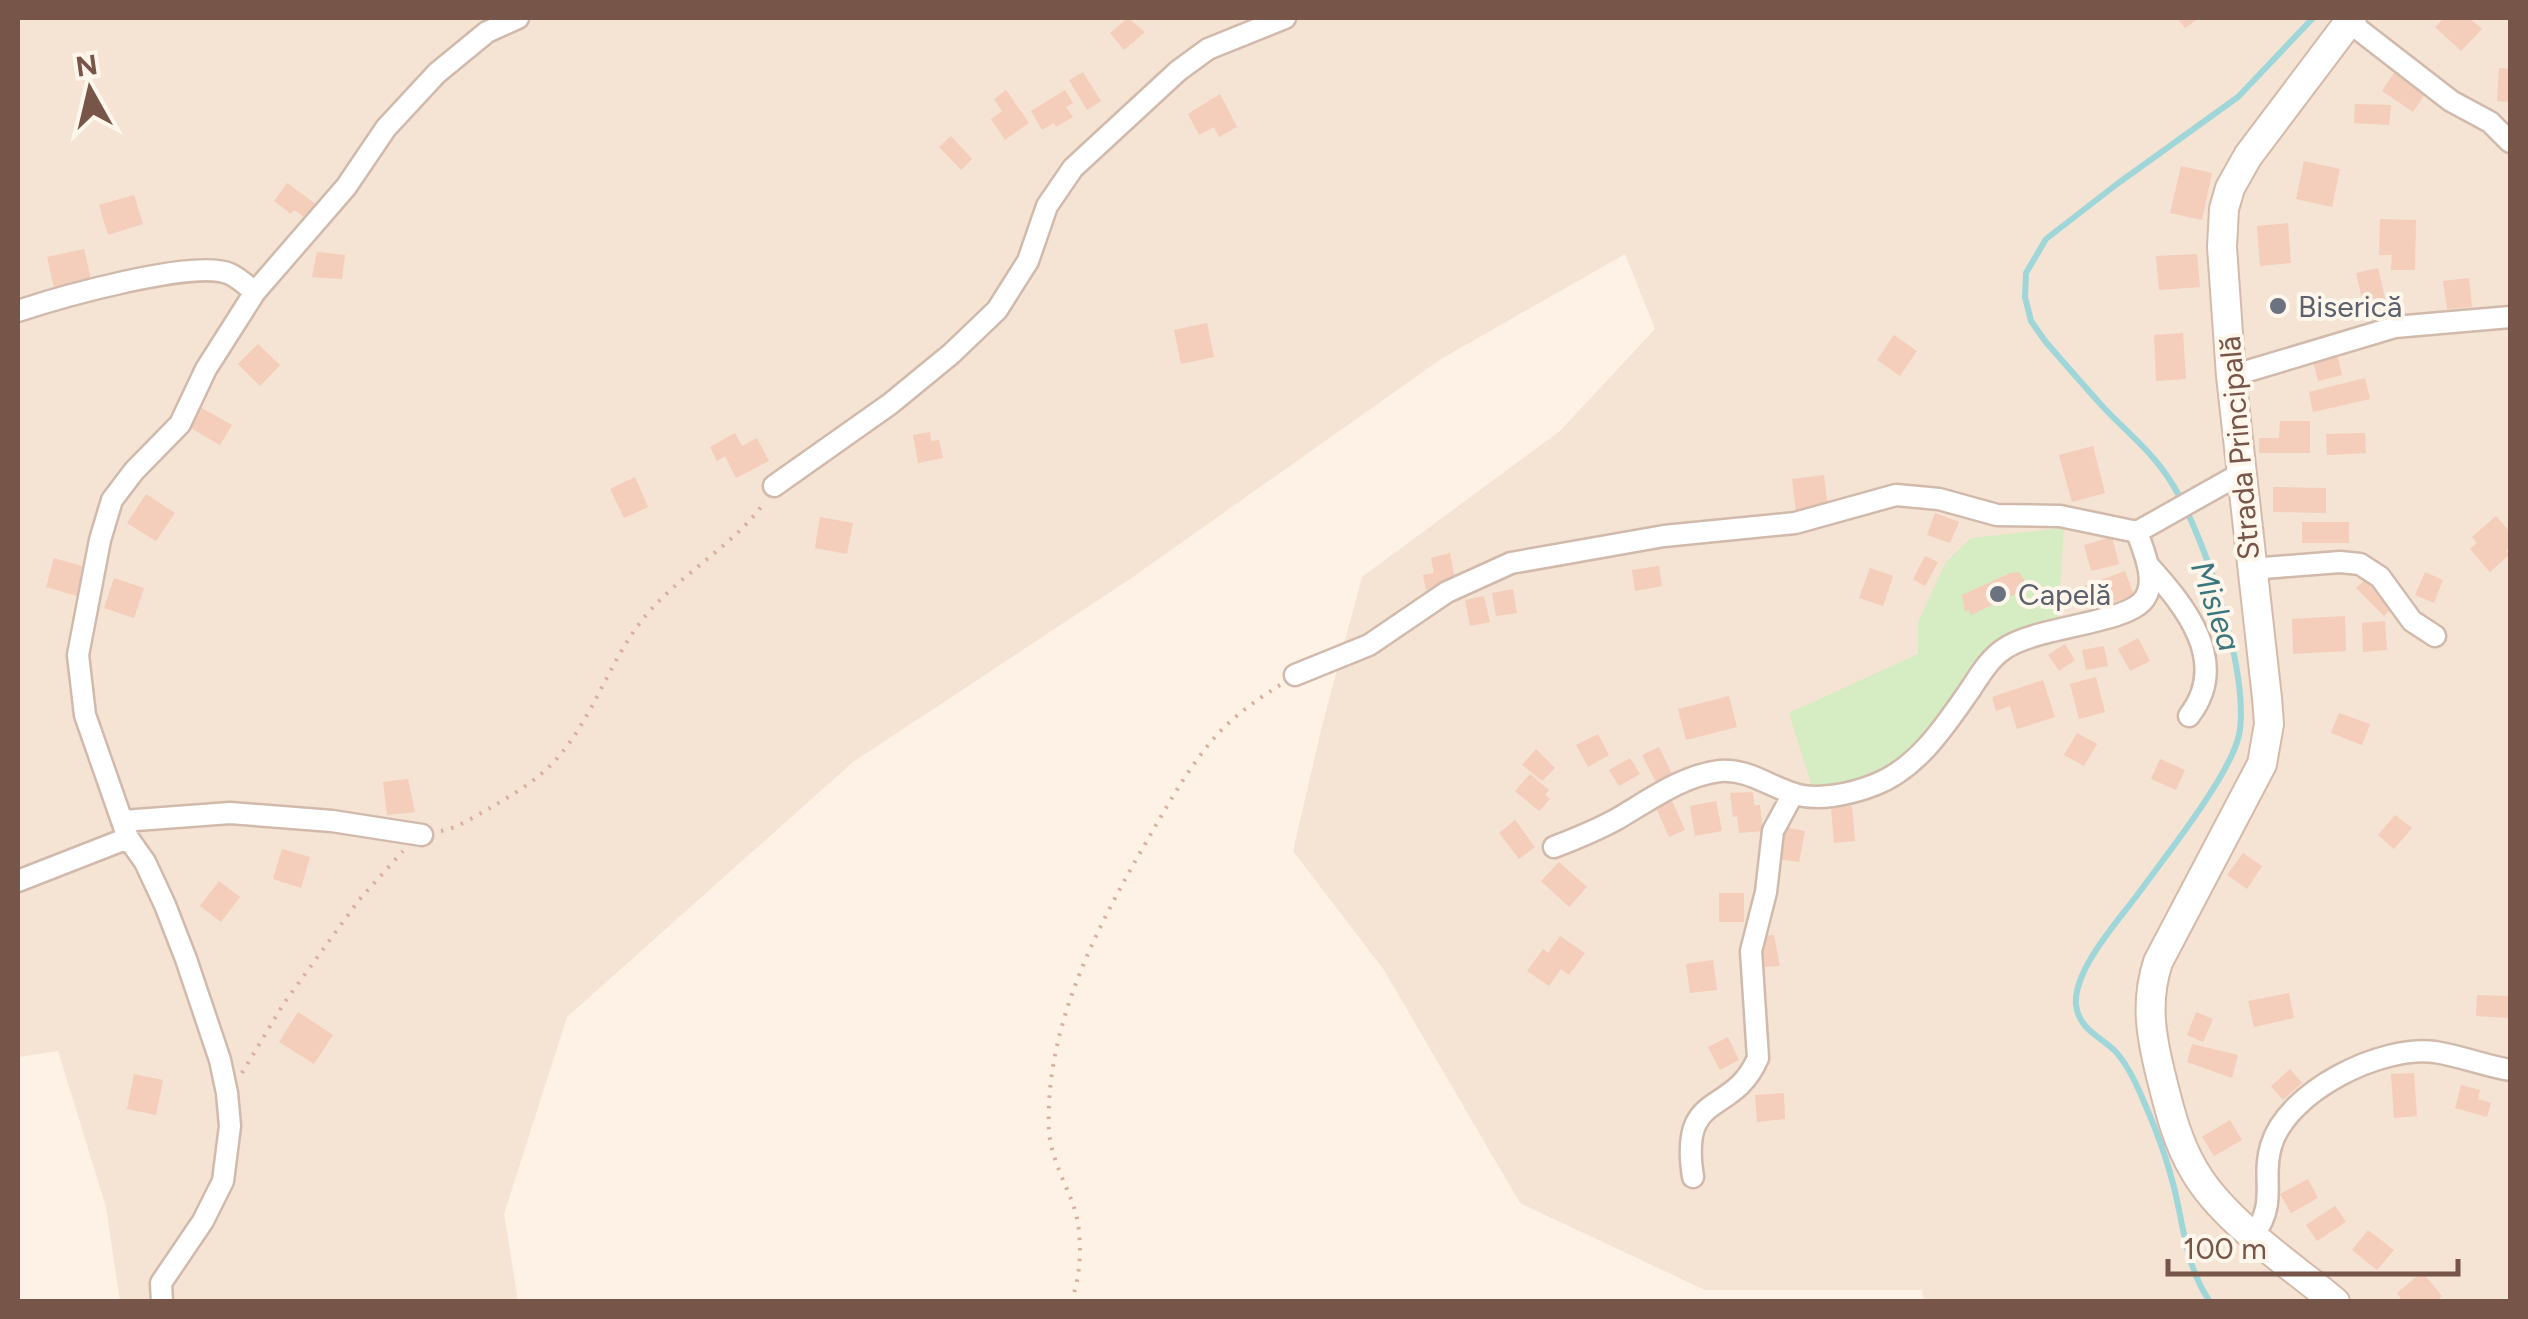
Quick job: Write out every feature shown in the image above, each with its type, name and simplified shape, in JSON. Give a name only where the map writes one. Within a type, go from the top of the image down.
[{"type":"main road","name":"Strada Principală","points":[[2335,1302],[2208,1191],[2194,1170],[2167,1102],[2149,1012],[2150,986],[2158,962],[2249,795],[2267,746],[2267,698],[2231,376],[2222,247],[2224,209],[2230,188],[2248,156],[2340,22]]},
{"type":"street","points":[[162,1302],[161,1283],[203,1221],[223,1181],[230,1126],[220,1060],[166,905],[125,829],[85,715],[78,656],[100,540],[112,500],[180,424],[206,369],[255,292],[346,187],[386,128],[437,73],[487,32],[518,18]]},
{"type":"street","points":[[774,486],[890,404],[997,310],[1028,261],[1046,206],[1073,168],[1178,72],[1208,48],[1286,18]]},
{"type":"street","points":[[2340,22],[2451,102],[2490,122],[2510,142]]},
{"type":"street","points":[[18,311],[88,288],[209,269],[230,273],[255,292]]},
{"type":"street","points":[[2231,376],[2395,327],[2510,317]]},
{"type":"street","points":[[1295,676],[1369,645],[1447,592],[1511,564],[1664,536],[1796,523],[1896,495],[1928,497],[1997,515],[2060,516],[2143,528],[2240,474]]},
{"type":"street","points":[[1554,847],[1702,775],[1737,771],[1808,797],[1875,785],[1906,768],[1930,743],[2002,650],[2046,632],[2130,610],[2147,596],[2143,528]]},
{"type":"street","points":[[2251,569],[2360,564],[2380,578],[2412,621],[2435,636]]},
{"type":"street","points":[[2148,565],[2188,613],[2200,639],[2206,684],[2201,701],[2190,716]]},
{"type":"street","points":[[1693,1177],[1689,1149],[1692,1128],[1740,1082],[1758,1058],[1751,951],[1766,892],[1772,831],[1792,794]]},
{"type":"street","points":[[18,881],[125,829],[230,813],[332,820],[422,835]]},
{"type":"street","points":[[2254,1234],[2268,1208],[2268,1156],[2280,1124],[2327,1082],[2400,1052],[2434,1052],[2510,1070]]},
{"type":"path","points":[[227,1092],[284,1003],[359,900],[398,856],[422,835],[448,830],[543,772],[577,730],[617,654],[645,616],[678,579],[748,524],[774,486]]},
{"type":"path","points":[[1070,1302],[1079,1253],[1075,1210],[1050,1138],[1048,1100],[1067,1006],[1128,874],[1175,792],[1210,743],[1235,717],[1295,676]]},
{"type":"shaded area","points":[[18,18],[2510,18],[2510,1301],[1924,1302],[1922,1290],[1705,1290],[1520,1203],[1384,970],[1293,851],[1362,577],[1560,431],[1655,329],[1625,254],[1441,359],[1130,579],[853,762],[567,1017],[504,1214],[518,1301],[120,1301],[106,1207],[58,1051],[18,1057]]},
{"type":"green space","points":[[2064,528],[2058,619],[2029,628],[1910,753],[1875,775],[1839,787],[1813,790],[1789,713],[1918,654],[1918,622],[1946,562],[1971,538]]},
{"type":"building","points":[[1128,18],[1145,32],[1124,50],[1110,33]]},
{"type":"building","points":[[2177,18],[2199,18],[2185,28]]},
{"type":"building","points":[[2444,18],[2469,18],[2482,29],[2461,51],[2435,27]]},
{"type":"building","points":[[2499,68],[2510,69],[2510,102],[2497,101]]},
{"type":"building","points":[[2396,70],[2427,91],[2413,112],[2382,91]]},
{"type":"building","points":[[1083,72],[1101,101],[1087,110],[1069,80]]},
{"type":"building","points":[[1006,90],[1029,123],[1005,140],[991,119],[1002,111],[994,99]]},
{"type":"building","points":[[1065,90],[1073,103],[1066,107],[1073,117],[1042,130],[1031,111]]},
{"type":"building","points":[[1220,94],[1237,127],[1219,137],[1214,127],[1199,135],[1188,114]]},
{"type":"building","points":[[2355,104],[2391,105],[2389,125],[2354,123]]},
{"type":"building","points":[[951,136],[972,159],[961,170],[939,147]]},
{"type":"building","points":[[2304,161],[2340,169],[2332,207],[2296,199]]},
{"type":"building","points":[[2181,166],[2212,173],[2202,220],[2170,213]]},
{"type":"building","points":[[287,183],[317,205],[307,219],[294,210],[291,214],[274,201]]},
{"type":"building","points":[[134,195],[143,224],[108,235],[99,205]]},
{"type":"building","points":[[2380,219],[2416,220],[2415,270],[2391,270],[2392,255],[2379,255]]},
{"type":"building","points":[[2288,223],[2291,263],[2260,266],[2257,226]]},
{"type":"building","points":[[84,249],[91,280],[54,288],[47,257]]},
{"type":"building","points":[[317,252],[345,255],[342,279],[312,277]]},
{"type":"building","points":[[2197,254],[2200,287],[2159,290],[2156,256]]},
{"type":"building","points":[[2378,268],[2386,302],[2364,307],[2356,273]]},
{"type":"building","points":[[2469,278],[2472,307],[2447,309],[2443,281]]},
{"type":"building","points":[[1207,323],[1214,357],[1181,364],[1174,330]]},
{"type":"building","points":[[2183,333],[2186,379],[2156,381],[2154,335]]},
{"type":"building","points":[[1894,335],[1917,351],[1900,376],[1877,360]]},
{"type":"building","points":[[258,344],[280,365],[260,386],[238,364]]},
{"type":"building","points":[[2337,354],[2342,375],[2318,381],[2313,360]]},
{"type":"building","points":[[2365,378],[2370,399],[2313,412],[2309,392]]},
{"type":"building","points":[[200,407],[232,425],[220,445],[189,427]]},
{"type":"building","points":[[2280,421],[2310,421],[2310,453],[2259,453],[2259,438],[2279,438]]},
{"type":"building","points":[[930,432],[931,441],[939,440],[943,458],[918,463],[913,435]]},
{"type":"building","points":[[735,433],[742,446],[757,438],[769,461],[736,478],[725,456],[717,461],[710,447]]},
{"type":"building","points":[[2365,433],[2366,453],[2327,455],[2326,434]]},
{"type":"building","points":[[2093,446],[2105,493],[2072,502],[2059,455]]},
{"type":"building","points":[[1824,475],[1828,508],[1796,512],[1792,479]]},
{"type":"building","points":[[635,477],[648,507],[624,518],[610,489]]},
{"type":"building","points":[[2273,487],[2326,488],[2326,513],[2273,512]]},
{"type":"building","points":[[146,494],[175,513],[156,541],[127,523]]},
{"type":"building","points":[[1935,513],[1959,522],[1950,543],[1927,535]]},
{"type":"building","points":[[2496,516],[2510,532],[2510,546],[2506,551],[2509,555],[2490,572],[2470,549],[2477,543],[2472,537]]},
{"type":"building","points":[[820,517],[853,523],[847,554],[815,548]]},
{"type":"building","points":[[2302,522],[2349,522],[2349,543],[2302,543]]},
{"type":"building","points":[[2112,537],[2119,564],[2091,571],[2084,545]]},
{"type":"building","points":[[1450,553],[1455,579],[1426,590],[1423,575],[1434,573],[1431,558]]},
{"type":"building","points":[[1925,556],[1938,562],[1925,586],[1913,579]]},
{"type":"building","points":[[54,558],[85,567],[77,596],[46,587]]},
{"type":"building","points":[[1659,566],[1662,586],[1635,591],[1632,570]]},
{"type":"building","points":[[1870,568],[1893,576],[1883,606],[1859,598]]},
{"type":"building","points":[[2125,571],[2134,595],[2093,610],[2084,586]]},
{"type":"building","points":[[2019,572],[2026,583],[2020,592],[1971,615],[1969,610],[1965,612],[1962,595]]},
{"type":"building","points":[[2425,572],[2443,580],[2434,603],[2415,595]]},
{"type":"building","points":[[2368,577],[2396,604],[2384,616],[2356,588]]},
{"type":"building","points":[[114,578],[144,588],[134,618],[104,608]]},
{"type":"building","points":[[1513,589],[1517,613],[1496,616],[1492,593]]},
{"type":"building","points":[[1484,596],[1490,622],[1470,626],[1465,600]]},
{"type":"building","points":[[2345,616],[2346,651],[2293,654],[2292,619]]},
{"type":"building","points":[[2385,621],[2387,650],[2363,652],[2362,623]]},
{"type":"building","points":[[2138,638],[2150,661],[2130,671],[2118,649]]},
{"type":"building","points":[[2065,644],[2075,660],[2059,671],[2048,655]]},
{"type":"building","points":[[2104,646],[2108,666],[2086,670],[2082,650]]},
{"type":"building","points":[[2096,677],[2105,712],[2079,719],[2070,684]]},
{"type":"building","points":[[2043,680],[2055,717],[2017,729],[2010,706],[1996,711],[1992,697]]},
{"type":"building","points":[[1729,696],[1737,727],[1686,740],[1678,709]]},
{"type":"building","points":[[2339,713],[2370,724],[2362,745],[2331,733]]},
{"type":"building","points":[[2077,733],[2097,744],[2084,766],[2064,755]]},
{"type":"building","points":[[1598,734],[1609,755],[1588,767],[1576,745]]},
{"type":"building","points":[[1659,747],[1673,776],[1657,784],[1642,755]]},
{"type":"building","points":[[1536,749],[1555,768],[1542,781],[1522,765]]},
{"type":"building","points":[[1630,758],[1640,774],[1619,786],[1609,770]]},
{"type":"building","points":[[2160,759],[2185,770],[2176,790],[2151,779]]},
{"type":"building","points":[[1530,774],[1549,790],[1545,795],[1550,799],[1539,811],[1515,791]]},
{"type":"building","points":[[408,779],[415,812],[387,815],[383,782]]},
{"type":"building","points":[[1753,792],[1754,805],[1760,805],[1763,831],[1739,833],[1730,793]]},
{"type":"building","points":[[1672,801],[1685,830],[1669,837],[1656,808]]},
{"type":"building","points":[[1716,801],[1722,831],[1695,836],[1690,806]]},
{"type":"building","points":[[1852,806],[1855,841],[1834,843],[1831,808]]},
{"type":"building","points":[[2395,815],[2412,828],[2394,849],[2378,835]]},
{"type":"building","points":[[1515,820],[1535,847],[1519,859],[1499,833]]},
{"type":"building","points":[[1784,827],[1805,831],[1799,862],[1778,859]]},
{"type":"building","points":[[282,849],[310,857],[301,888],[273,879]]},
{"type":"building","points":[[2243,853],[2262,866],[2247,889],[2227,875]]},
{"type":"building","points":[[1559,862],[1587,887],[1569,907],[1541,881]]},
{"type":"building","points":[[219,881],[240,897],[221,922],[200,906]]},
{"type":"building","points":[[1719,893],[1744,893],[1744,922],[1719,922]]},
{"type":"building","points":[[1774,935],[1780,966],[1761,967],[1759,936]]},
{"type":"building","points":[[1560,936],[1585,953],[1569,975],[1561,969],[1549,986],[1527,971],[1543,949],[1548,953]]},
{"type":"building","points":[[1713,960],[1717,990],[1690,993],[1686,964]]},
{"type":"building","points":[[2289,993],[2294,1018],[2254,1027],[2248,1001]]},
{"type":"building","points":[[2477,995],[2510,996],[2509,1018],[2476,1016]]},
{"type":"building","points":[[298,1012],[333,1035],[314,1064],[279,1042]]},
{"type":"building","points":[[2196,1012],[2213,1019],[2203,1042],[2187,1035]]},
{"type":"building","points":[[1728,1037],[1739,1060],[1720,1070],[1708,1047]]},
{"type":"building","points":[[2192,1044],[2238,1055],[2232,1078],[2187,1062]]},
{"type":"building","points":[[2290,1069],[2302,1083],[2283,1100],[2271,1086]]},
{"type":"building","points":[[2414,1073],[2417,1116],[2394,1118],[2391,1074]]},
{"type":"building","points":[[134,1074],[163,1080],[156,1115],[127,1109]]},
{"type":"building","points":[[2461,1085],[2480,1090],[2478,1099],[2491,1103],[2487,1117],[2455,1108]]},
{"type":"building","points":[[1784,1093],[1785,1119],[1757,1122],[1755,1095]]},
{"type":"building","points":[[2230,1120],[2242,1140],[2214,1156],[2202,1137]]},
{"type":"building","points":[[2308,1179],[2318,1198],[2291,1213],[2280,1194]]},
{"type":"building","points":[[2335,1206],[2346,1222],[2317,1241],[2306,1225]]},
{"type":"building","points":[[2368,1230],[2394,1250],[2377,1270],[2352,1250]]},
{"type":"building","points":[[2422,1272],[2442,1296],[2436,1302],[2403,1302],[2397,1293]]},
{"type":"waterway","name":"Mislea","points":[[2210,1302],[2193,1269],[2169,1169],[2138,1089],[2119,1055],[2085,1026],[2076,1005],[2082,977],[2098,946],[2195,816],[2233,752],[2241,709],[2238,678],[2222,605],[2184,505],[2157,462],[2090,392],[2031,321],[2025,297],[2026,273],[2046,239],[2238,97],[2313,18]]},
{"type":"place","name":"Biserică","points":[[2278,306]]},
{"type":"place","name":"Capelă","points":[[1998,594]]}]
